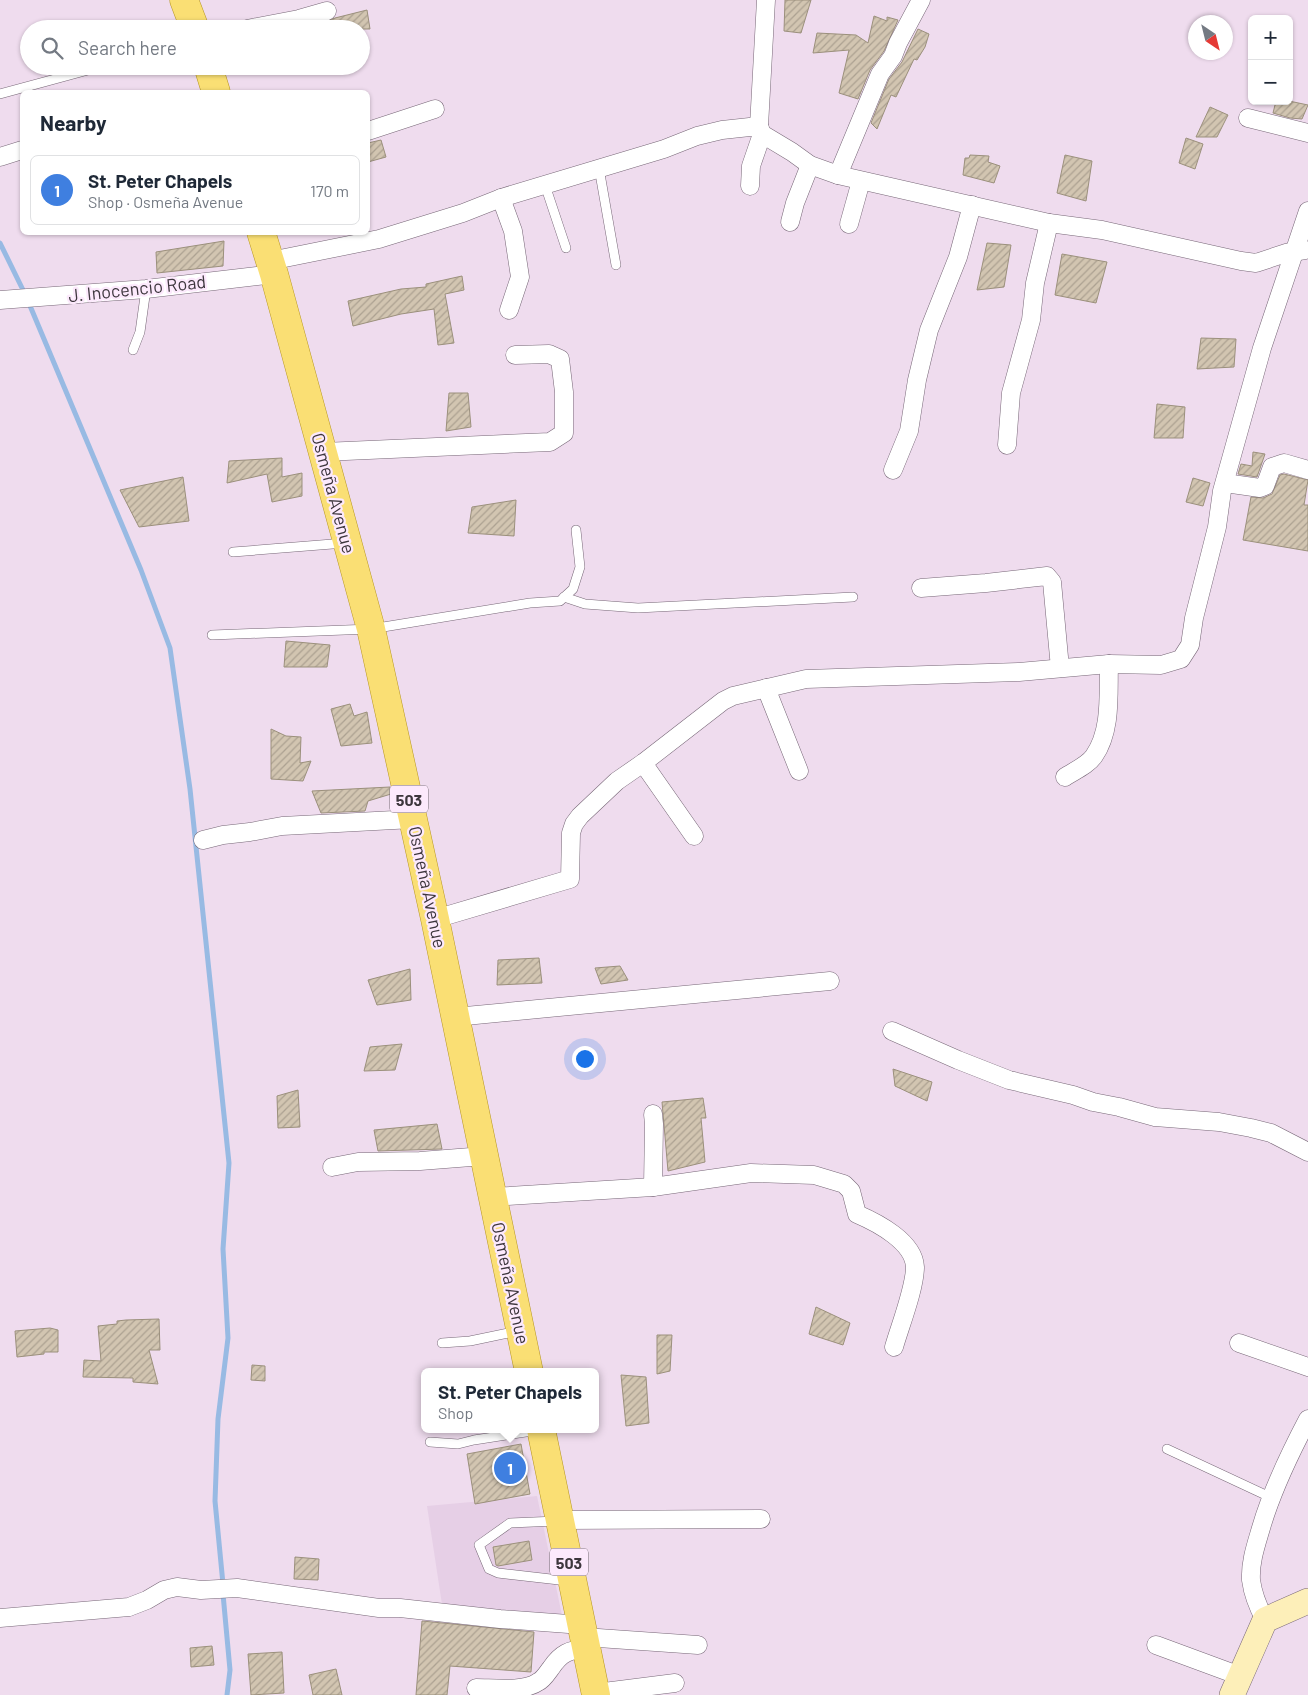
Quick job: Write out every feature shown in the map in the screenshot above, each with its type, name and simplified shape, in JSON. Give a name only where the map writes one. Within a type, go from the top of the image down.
[{"type":"main road","points":[[184,0],[192,20]]},
{"type":"main road","points":[[211,75],[215,90]]},
{"type":"main road","name":"Osmeña Avenue","points":[[262,235],[371,629],[435,919],[528,1368]]},
{"type":"main road","name":"503","points":[[542,1433],[596,1694]]},
{"type":"street","points":[[750,186],[751,166],[761,130],[766,0]]},
{"type":"street","points":[[838,175],[880,74],[893,56],[921,0]]},
{"type":"street","points":[[294,20],[327,11]]},
{"type":"street","points":[[370,130],[435,109]]},
{"type":"street","points":[[1248,118],[1308,133]]},
{"type":"street","name":"J. Inocencio Road","points":[[0,300],[146,289],[272,268],[379,239],[463,213],[501,198],[697,136],[722,130],[761,130]]},
{"type":"street","points":[[761,130],[810,166],[861,181],[1049,223],[1102,230],[1256,263],[1271,257],[1302,250]]},
{"type":"street","points":[[0,157],[20,151]]},
{"type":"street","points":[[790,222],[795,203],[810,166]]},
{"type":"street","points":[[849,224],[861,181]]},
{"type":"street","points":[[501,198],[513,231],[520,277],[509,310]]},
{"type":"street","points":[[893,470],[909,431],[917,380],[929,330],[958,257],[972,205]]},
{"type":"street","points":[[435,919],[570,879],[571,833],[574,824],[617,781],[723,701],[734,696],[806,679],[1009,672],[1109,664],[1161,665],[1181,659],[1190,645],[1194,618],[1217,527],[1225,483],[1262,348],[1302,250],[1308,212]]},
{"type":"street","points":[[1007,445],[1011,393],[1032,320],[1035,283],[1049,223]]},
{"type":"street","points":[[323,452],[550,442],[564,432],[564,392],[560,359],[549,354],[515,355]]},
{"type":"street","points":[[1225,483],[1260,488],[1265,486],[1272,467],[1284,463],[1308,470]]},
{"type":"street","points":[[921,588],[1046,576],[1052,582],[1060,668]]},
{"type":"street","points":[[1065,777],[1093,758],[1105,733],[1109,664]]},
{"type":"street","points":[[766,688],[799,771]]},
{"type":"street","points":[[643,763],[694,836]]},
{"type":"street","points":[[203,840],[223,834],[250,832],[282,826],[413,819]]},
{"type":"street","points":[[455,1017],[830,981]]},
{"type":"street","points":[[892,1032],[1009,1080],[1155,1117],[1218,1122],[1271,1133],[1308,1152]]},
{"type":"street","points":[[652,1114],[654,1124],[653,1187]]},
{"type":"street","points":[[332,1167],[358,1162],[420,1161],[484,1156]]},
{"type":"street","points":[[493,1197],[653,1187],[750,1173],[814,1175],[844,1184],[850,1191],[857,1214],[876,1222],[896,1237],[906,1247],[915,1266],[913,1281],[894,1347]]},
{"type":"street","points":[[1239,1343],[1308,1367]]},
{"type":"street","points":[[1265,1620],[1255,1601],[1251,1579],[1253,1554],[1270,1497],[1308,1419]]},
{"type":"street","points":[[560,1520],[761,1519]]},
{"type":"street","points":[[0,1618],[129,1607],[147,1600],[164,1590],[177,1587],[201,1590],[237,1588],[379,1608],[400,1608],[500,1619],[584,1636],[698,1645]]},
{"type":"street","points":[[1156,1645],[1236,1686],[1265,1620],[1308,1600]]},
{"type":"street","points":[[476,1688],[526,1688],[537,1684],[562,1655],[572,1650],[584,1636]]},
{"type":"street","points":[[596,1694],[675,1683]]},
{"type":"lane","points":[[0,94],[70,75]]},
{"type":"lane","points":[[599,168],[616,265]]},
{"type":"lane","points":[[545,185],[566,248]]},
{"type":"lane","points":[[133,350],[140,332],[146,289]]},
{"type":"lane","points":[[212,635],[371,629],[530,603],[560,601],[573,589],[580,567],[576,530]]},
{"type":"lane","points":[[233,552],[348,543]]},
{"type":"lane","points":[[564,597],[585,604],[638,608],[853,597]]},
{"type":"lane","points":[[442,1343],[470,1341],[520,1330]]},
{"type":"lane","points":[[430,1442],[458,1444],[521,1433]]},
{"type":"lane","points":[[1167,1449],[1270,1497]]},
{"type":"lane","points":[[560,1520],[510,1522],[479,1545],[489,1569],[498,1574],[573,1581]]},
{"type":"shaded area","points":[[537,1496],[563,1620],[443,1611],[427,1506]]},
{"type":"building","points":[[785,0],[811,0],[801,33],[784,31]]},
{"type":"building","points":[[367,10],[369,20],[329,20]]},
{"type":"building","points":[[874,16],[887,21],[887,17],[898,20],[884,51],[870,70],[858,99],[839,93],[849,50],[813,53],[817,33],[856,35],[868,43]]},
{"type":"building","points":[[918,29],[929,34],[925,47],[917,60],[914,59],[896,97],[891,95],[877,129],[871,123],[889,79],[902,62]]},
{"type":"building","points":[[1293,102],[1308,105],[1302,119],[1273,113],[1275,105],[1293,105]]},
{"type":"building","points":[[1210,107],[1228,115],[1217,137],[1196,137]]},
{"type":"building","points":[[1186,138],[1203,144],[1195,169],[1179,163]]},
{"type":"building","points":[[381,140],[386,157],[370,161],[370,143]]},
{"type":"building","points":[[970,155],[989,156],[988,162],[1000,166],[994,183],[963,175],[965,158],[969,158]]},
{"type":"building","points":[[1065,155],[1092,161],[1086,201],[1057,193]]},
{"type":"building","points":[[224,241],[223,266],[157,273],[156,252]]},
{"type":"building","points":[[987,243],[1011,245],[1004,287],[977,290]]},
{"type":"building","points":[[1062,254],[1107,262],[1096,303],[1055,295]]},
{"type":"building","points":[[462,276],[464,290],[445,294],[454,343],[438,345],[434,309],[401,314],[353,326],[348,301],[401,289],[426,287],[426,284]]},
{"type":"building","points":[[1201,338],[1236,339],[1234,367],[1197,369]]},
{"type":"building","points":[[449,393],[468,393],[471,427],[446,431]]},
{"type":"building","points":[[1157,404],[1185,407],[1183,438],[1154,438]]},
{"type":"building","points":[[1253,452],[1265,454],[1257,477],[1238,474],[1241,464],[1252,466]]},
{"type":"building","points":[[282,458],[282,477],[302,473],[302,496],[272,502],[267,474],[227,483],[229,461]]},
{"type":"building","points":[[1284,474],[1308,480],[1304,505],[1308,505],[1308,551],[1243,540],[1251,497],[1263,498],[1272,494],[1280,475]]},
{"type":"building","points":[[183,477],[189,521],[139,527],[120,490]]},
{"type":"building","points":[[1193,478],[1210,483],[1203,506],[1186,502]]},
{"type":"building","points":[[516,500],[514,536],[468,533],[472,507]]},
{"type":"building","points":[[286,641],[330,645],[327,667],[284,667]]},
{"type":"building","points":[[350,704],[354,716],[367,712],[372,743],[341,746],[331,709]]},
{"type":"building","points":[[271,729],[286,736],[301,737],[300,763],[311,761],[303,781],[271,779]]},
{"type":"building","points":[[390,787],[391,794],[368,801],[365,811],[321,813],[312,791]]},
{"type":"building","points":[[539,958],[542,983],[497,985],[498,960]]},
{"type":"building","points":[[620,966],[628,980],[601,984],[595,968]]},
{"type":"building","points":[[410,969],[411,1000],[377,1005],[368,980]]},
{"type":"building","points":[[402,1044],[395,1070],[364,1071],[370,1047]]},
{"type":"building","points":[[893,1069],[932,1082],[927,1101],[895,1086]]},
{"type":"building","points":[[298,1090],[300,1127],[278,1128],[277,1096]]},
{"type":"building","points":[[703,1098],[706,1118],[701,1118],[705,1162],[668,1171],[662,1102]]},
{"type":"building","points":[[437,1124],[442,1149],[378,1151],[374,1130]]},
{"type":"building","points":[[816,1307],[850,1323],[843,1345],[809,1334]]},
{"type":"building","points":[[159,1319],[160,1350],[149,1350],[158,1384],[133,1382],[133,1378],[83,1377],[84,1360],[101,1361],[98,1326],[117,1324],[117,1321]]},
{"type":"building","points":[[50,1328],[58,1330],[58,1352],[44,1352],[44,1354],[17,1357],[15,1331]]},
{"type":"building","points":[[657,1335],[672,1335],[670,1371],[657,1374]]},
{"type":"building","points":[[252,1365],[265,1366],[265,1381],[251,1380]]},
{"type":"building","points":[[621,1375],[646,1377],[649,1423],[626,1426]]},
{"type":"building","points":[[521,1444],[530,1494],[475,1504],[467,1454]]},
{"type":"building","points":[[529,1541],[532,1560],[496,1565],[493,1547]]},
{"type":"building","points":[[295,1557],[319,1559],[318,1580],[294,1579]]},
{"type":"building","points":[[422,1621],[534,1632],[531,1672],[450,1666],[447,1695],[416,1695]]},
{"type":"building","points":[[212,1646],[214,1665],[191,1667],[190,1648]]},
{"type":"building","points":[[282,1652],[284,1693],[251,1695],[248,1654]]},
{"type":"building","points":[[336,1669],[342,1695],[313,1695],[309,1675]]},
{"type":"waterway","points":[[0,243],[24,292]]},
{"type":"waterway","points":[[28,301],[141,570],[170,648],[190,789],[229,1163],[223,1249],[228,1338],[218,1419],[215,1501],[223,1584]]},
{"type":"waterway","points":[[223,1594],[230,1670],[227,1695]]},
{"type":"place","name":"St. Peter Chapels","points":[[510,1468]]}]
